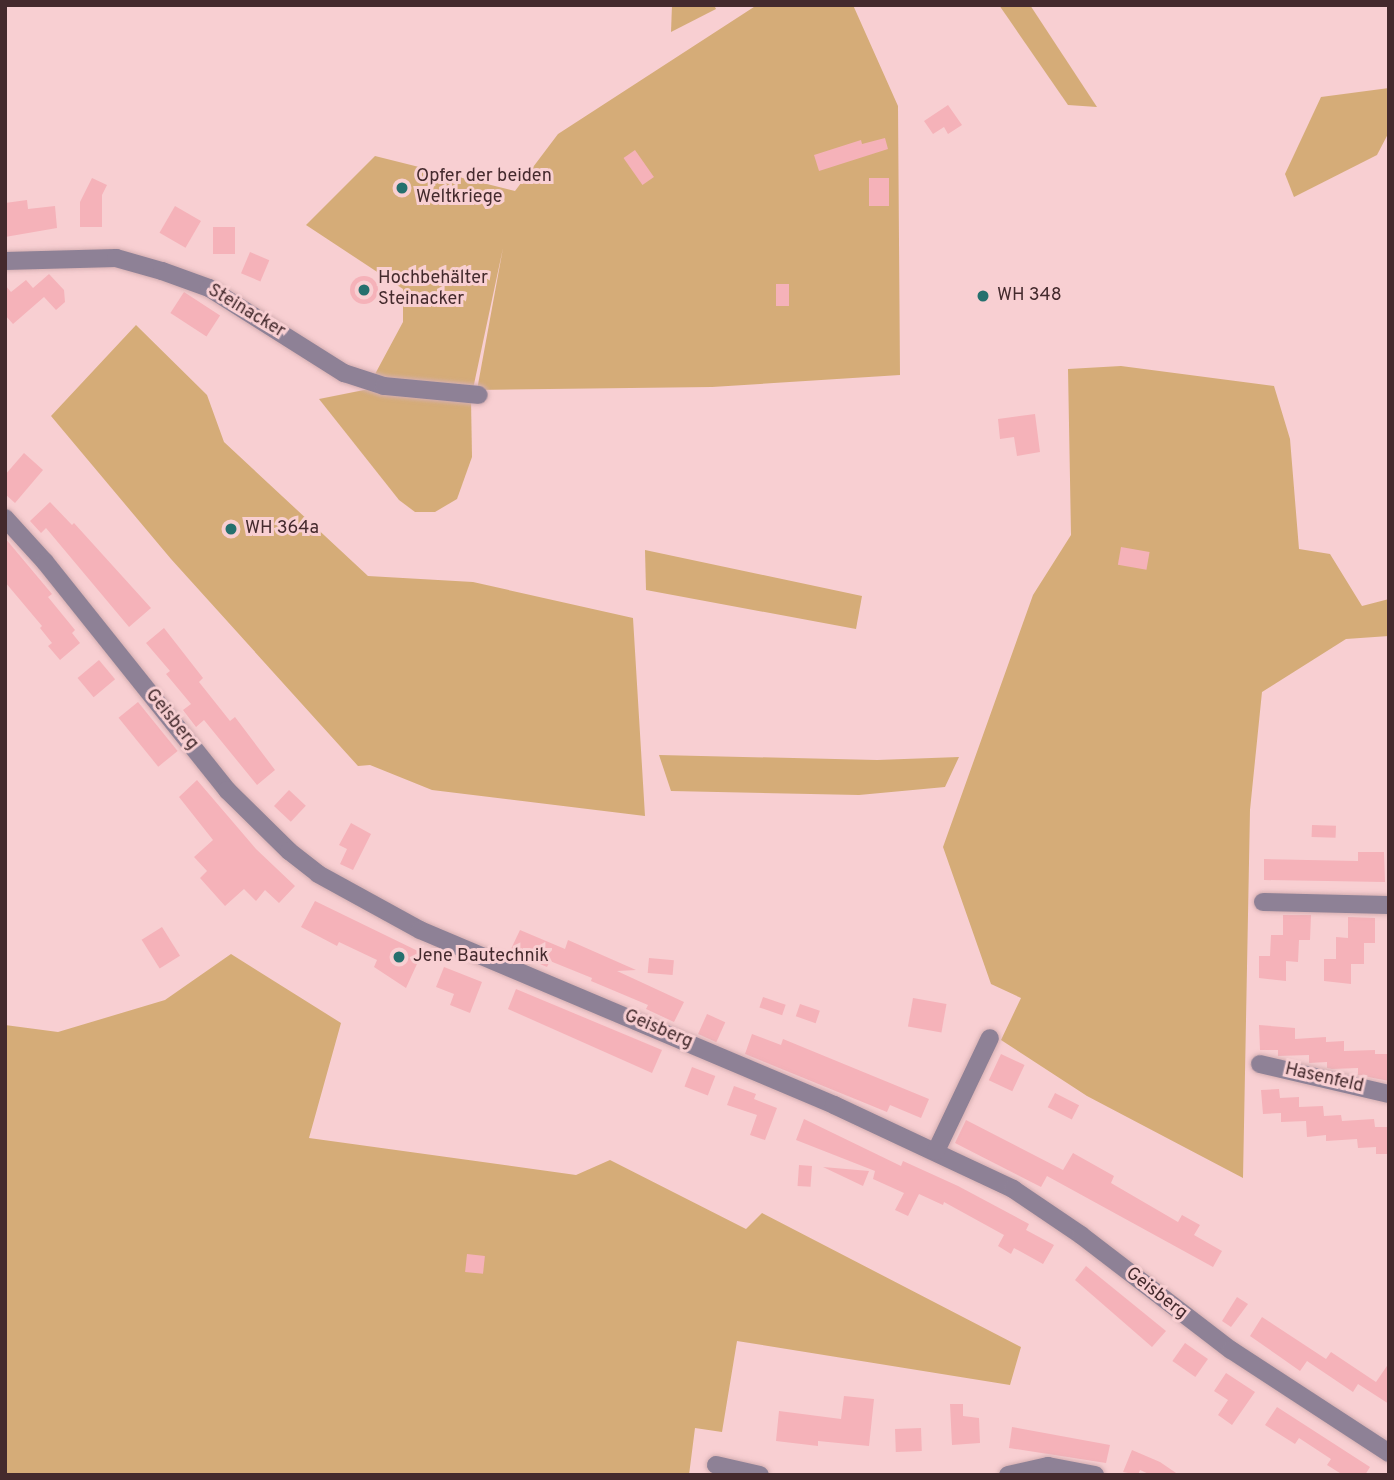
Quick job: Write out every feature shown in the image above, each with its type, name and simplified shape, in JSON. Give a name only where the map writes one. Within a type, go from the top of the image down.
[{"type":"street","name":"Steinacker","points":[[5,261],[116,258],[162,271],[209,288],[344,373],[384,386],[479,395]]},
{"type":"street","name":"Geisberg","points":[[5,518],[45,562],[227,790],[289,851],[318,874],[420,930],[936,1151],[1013,1189],[1087,1240],[1231,1350],[1389,1453]]},
{"type":"street","points":[[1263,902],[1389,905]]},
{"type":"street","points":[[936,1151],[990,1038]]},
{"type":"street","name":"Hasenfeld","points":[[1260,1064],[1389,1094]]},
{"type":"street","points":[[716,1465],[760,1475]]},
{"type":"street","points":[[1008,1475],[1048,1466],[1095,1475]]},
{"type":"shaded area","points":[[672,5],[714,5],[716,9],[671,32]]},
{"type":"shaded area","points":[[757,5],[853,5],[898,106],[900,375],[712,387],[477,390],[503,248],[473,389],[374,376],[403,322],[403,289],[306,225],[375,156],[515,191],[558,134]]},
{"type":"shaded area","points":[[999,5],[1030,5],[1097,107],[1068,105]]},
{"type":"shaded area","points":[[1389,88],[1389,132],[1377,155],[1294,197],[1285,174],[1321,97]]},
{"type":"shaded area","points":[[136,325],[207,395],[224,442],[368,576],[473,582],[633,618],[645,816],[432,790],[370,765],[358,766],[171,559],[51,416]]},
{"type":"shaded area","points":[[1121,366],[1274,386],[1290,439],[1299,549],[1330,554],[1362,606],[1389,599],[1389,636],[1346,639],[1262,692],[1250,810],[1243,1178],[1087,1096],[1001,1040],[1021,998],[991,984],[943,847],[1033,595],[1071,535],[1068,369]]},
{"type":"shaded area","points":[[369,389],[471,400],[472,457],[457,499],[435,512],[415,512],[399,500],[319,399]]},
{"type":"shaded area","points":[[645,550],[862,596],[856,629],[646,590]]},
{"type":"shaded area","points":[[659,755],[877,760],[959,757],[945,787],[859,795],[671,791]]},
{"type":"shaded area","points":[[231,954],[341,1023],[309,1138],[576,1175],[610,1160],[746,1229],[762,1213],[1021,1347],[1010,1385],[737,1341],[722,1432],[695,1428],[689,1475],[5,1475],[5,1025],[58,1032],[165,1000]]},
{"type":"building","points":[[948,105],[962,125],[948,134],[944,127],[933,134],[924,121]]},
{"type":"building","points":[[885,138],[888,149],[819,171],[814,155],[861,140],[862,144]]},
{"type":"building","points":[[635,150],[654,177],[642,185],[624,158]]},
{"type":"building","points":[[92,178],[107,185],[102,195],[102,227],[80,227],[80,202]]},
{"type":"building","points":[[869,178],[889,178],[889,206],[869,206]]},
{"type":"building","points":[[27,200],[28,209],[55,206],[57,228],[5,237],[5,203]]},
{"type":"building","points":[[175,206],[201,221],[185,248],[160,233]]},
{"type":"building","points":[[213,227],[235,227],[235,254],[213,254]]},
{"type":"building","points":[[250,252],[269,260],[260,281],[241,273]]},
{"type":"building","points":[[49,274],[64,290],[65,302],[56,310],[44,297],[13,324],[5,315],[5,285],[11,292],[26,280],[33,288]]},
{"type":"building","name":"Hochbehälter Steinacker","points":[[364,276],[374,280],[378,290],[374,300],[364,304],[354,300],[350,290],[354,280]]},
{"type":"building","points":[[776,284],[789,284],[789,306],[776,306]]},
{"type":"building","points":[[184,292],[220,315],[206,336],[170,313]]},
{"type":"building","points":[[1035,414],[1040,452],[1017,456],[1014,437],[1000,439],[998,419]]},
{"type":"building","points":[[24,453],[43,470],[15,503],[5,494],[5,475]]},
{"type":"building","points":[[50,502],[72,525],[74,523],[151,608],[129,627],[46,528],[41,533],[30,521]]},
{"type":"building","points":[[5,538],[52,594],[48,597],[75,630],[72,633],[80,643],[60,660],[48,646],[52,643],[40,628],[42,626],[5,582]]},
{"type":"building","points":[[1121,547],[1150,552],[1146,570],[1118,565]]},
{"type":"building","points":[[164,628],[203,678],[199,682],[230,721],[235,717],[275,770],[257,785],[204,720],[196,727],[183,710],[191,704],[166,674],[170,671],[146,643]]},
{"type":"building","points":[[99,660],[115,679],[94,697],[78,678]]},
{"type":"building","points":[[138,702],[178,751],[158,767],[119,718]]},
{"type":"building","points":[[197,780],[256,849],[295,886],[279,903],[265,890],[256,901],[244,889],[225,906],[200,878],[207,871],[194,857],[213,840],[179,797]]},
{"type":"building","points":[[289,790],[306,806],[291,822],[274,806]]},
{"type":"building","points":[[351,823],[371,834],[353,870],[340,864],[347,849],[339,845]]},
{"type":"building","points":[[1312,825],[1336,826],[1336,838],[1312,837]]},
{"type":"building","points":[[1358,852],[1384,852],[1385,882],[1264,880],[1264,859],[1358,861]]},
{"type":"building","points":[[315,901],[422,953],[406,988],[374,967],[377,960],[339,942],[337,946],[301,927]]},
{"type":"building","points":[[1283,915],[1311,915],[1310,940],[1299,940],[1298,962],[1286,961],[1286,981],[1259,978],[1259,956],[1270,956],[1271,935],[1283,935]]},
{"type":"building","points":[[1348,917],[1375,918],[1375,943],[1364,943],[1364,964],[1351,964],[1351,984],[1324,981],[1324,959],[1336,959],[1336,937],[1348,938]]},
{"type":"building","points":[[162,927],[180,956],[160,969],[142,940]]},
{"type":"building","points":[[520,930],[565,949],[568,940],[636,970],[617,971],[684,1002],[674,1022],[646,1009],[648,1005],[591,981],[592,978],[550,961],[547,967],[510,951]]},
{"type":"building","points":[[649,958],[674,960],[673,975],[648,973]]},
{"type":"building","points":[[444,967],[482,982],[470,1013],[450,1005],[454,994],[436,987]]},
{"type":"building","points":[[516,989],[662,1050],[652,1073],[508,1009]]},
{"type":"building","points":[[763,997],[786,1005],[782,1015],[759,1007]]},
{"type":"building","points":[[913,998],[946,1004],[941,1032],[908,1027]]},
{"type":"building","points":[[800,1004],[820,1011],[816,1023],[796,1016]]},
{"type":"building","points":[[707,1014],[725,1022],[716,1042],[698,1034]]},
{"type":"building","points":[[1259,1025],[1295,1028],[1295,1039],[1326,1037],[1326,1042],[1344,1041],[1344,1051],[1375,1050],[1375,1054],[1389,1054],[1389,1081],[1358,1075],[1358,1068],[1332,1069],[1327,1068],[1327,1062],[1309,1063],[1309,1055],[1278,1056],[1278,1050],[1260,1050]]},
{"type":"building","points":[[752,1034],[781,1045],[783,1039],[929,1099],[921,1118],[890,1105],[887,1112],[745,1054]]},
{"type":"building","points":[[1001,1054],[1025,1065],[1012,1091],[989,1080]]},
{"type":"building","points":[[692,1067],[715,1076],[708,1096],[684,1087]]},
{"type":"building","points":[[734,1086],[756,1094],[754,1099],[777,1108],[765,1140],[750,1135],[757,1115],[727,1105]]},
{"type":"building","points":[[1279,1089],[1280,1098],[1299,1097],[1299,1107],[1323,1106],[1324,1116],[1341,1115],[1342,1121],[1374,1119],[1375,1127],[1389,1127],[1389,1154],[1376,1154],[1376,1147],[1358,1148],[1357,1139],[1326,1141],[1326,1135],[1307,1137],[1306,1121],[1281,1122],[1281,1113],[1263,1114],[1261,1090]]},
{"type":"building","points":[[1055,1093],[1079,1105],[1072,1120],[1048,1107]]},
{"type":"building","points":[[804,1119],[901,1166],[903,1161],[958,1186],[1029,1224],[1026,1230],[1054,1245],[1043,1264],[1014,1248],[1011,1254],[998,1246],[1004,1235],[944,1202],[943,1205],[919,1194],[908,1216],[895,1210],[904,1193],[873,1179],[875,1171],[796,1140]]},
{"type":"building","points":[[966,1120],[1063,1170],[1073,1153],[1114,1176],[1111,1183],[1178,1222],[1182,1215],[1200,1225],[1194,1235],[1222,1251],[1213,1267],[1047,1176],[1041,1187],[955,1143]]},
{"type":"building","points":[[799,1165],[812,1166],[811,1187],[798,1186]]},
{"type":"building","points":[[823,1167],[869,1171],[863,1186]]},
{"type":"building","points":[[467,1254],[485,1256],[483,1274],[465,1272]]},
{"type":"building","points":[[1086,1266],[1166,1331],[1152,1347],[1075,1280]]},
{"type":"building","points":[[1237,1297],[1248,1304],[1231,1327],[1222,1321]]},
{"type":"building","points":[[1262,1317],[1326,1359],[1331,1352],[1376,1382],[1389,1363],[1389,1404],[1358,1384],[1353,1392],[1307,1361],[1300,1371],[1250,1336]]},
{"type":"building","points":[[1185,1343],[1208,1359],[1195,1377],[1172,1361]]},
{"type":"building","points":[[1226,1373],[1255,1392],[1232,1425],[1218,1415],[1228,1400],[1214,1391]]},
{"type":"building","points":[[844,1396],[874,1399],[869,1446],[818,1441],[818,1446],[776,1441],[779,1411],[841,1419]]},
{"type":"building","points":[[950,1404],[963,1404],[963,1416],[979,1418],[980,1443],[952,1445]]},
{"type":"building","points":[[1277,1407],[1370,1467],[1365,1475],[1343,1475],[1327,1465],[1331,1459],[1299,1438],[1295,1444],[1265,1425]]},
{"type":"building","points":[[1012,1427],[1110,1445],[1106,1463],[1009,1448]]},
{"type":"building","points":[[921,1428],[922,1451],[896,1452],[895,1429]]},
{"type":"building","points":[[1132,1450],[1160,1462],[1179,1475],[1151,1475],[1140,1470],[1138,1475],[1123,1472]]},
{"type":"place","name":"Opfer der beiden Weltkriege","points":[[402,188]]},
{"type":"place","name":"Hochbehälter Steinacker","points":[[364,290]]},
{"type":"place","name":"WH 348","points":[[983,296]]},
{"type":"place","name":"WH 364a","points":[[231,529]]},
{"type":"place","name":"Jene Bautechnik","points":[[399,957]]}]
